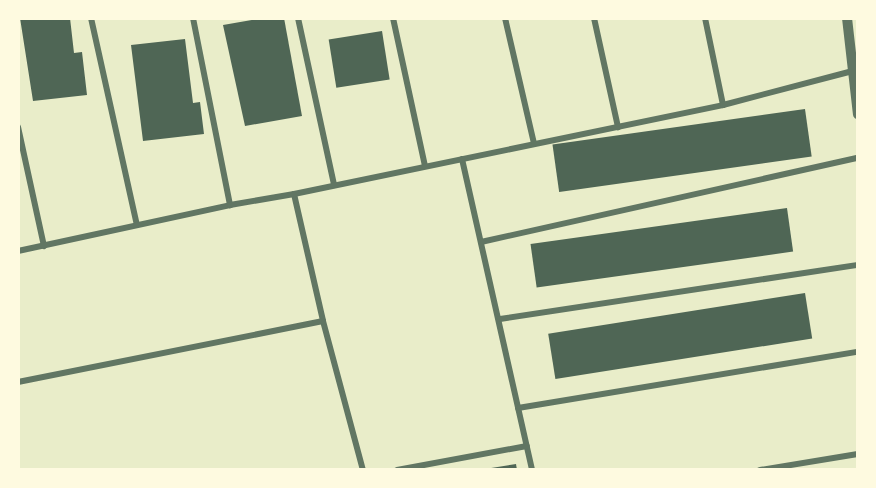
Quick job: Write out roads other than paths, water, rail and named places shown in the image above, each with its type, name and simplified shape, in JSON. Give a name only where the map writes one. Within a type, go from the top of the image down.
[{"type":"street","points":[[92,18],[137,225]]},
{"type":"street","points":[[193,18],[231,205]]},
{"type":"street","points":[[298,18],[334,185]]},
{"type":"street","points":[[393,18],[425,166]]},
{"type":"street","points":[[505,18],[534,144]]},
{"type":"street","points":[[594,18],[618,127]]},
{"type":"street","points":[[705,18],[723,105]]},
{"type":"street","points":[[848,18],[858,114]]},
{"type":"street","points":[[18,251],[231,205],[723,105],[853,71]]},
{"type":"street","points":[[18,127],[44,246]]},
{"type":"street","points":[[482,242],[858,158]]},
{"type":"street","points":[[462,159],[500,319],[532,470]]},
{"type":"street","points":[[294,194],[323,321],[363,470]]},
{"type":"street","points":[[500,319],[858,265]]},
{"type":"street","points":[[18,382],[323,321]]},
{"type":"street","points":[[518,408],[858,352]]},
{"type":"street","points":[[397,470],[527,446]]},
{"type":"street","points":[[760,470],[858,454]]}]
